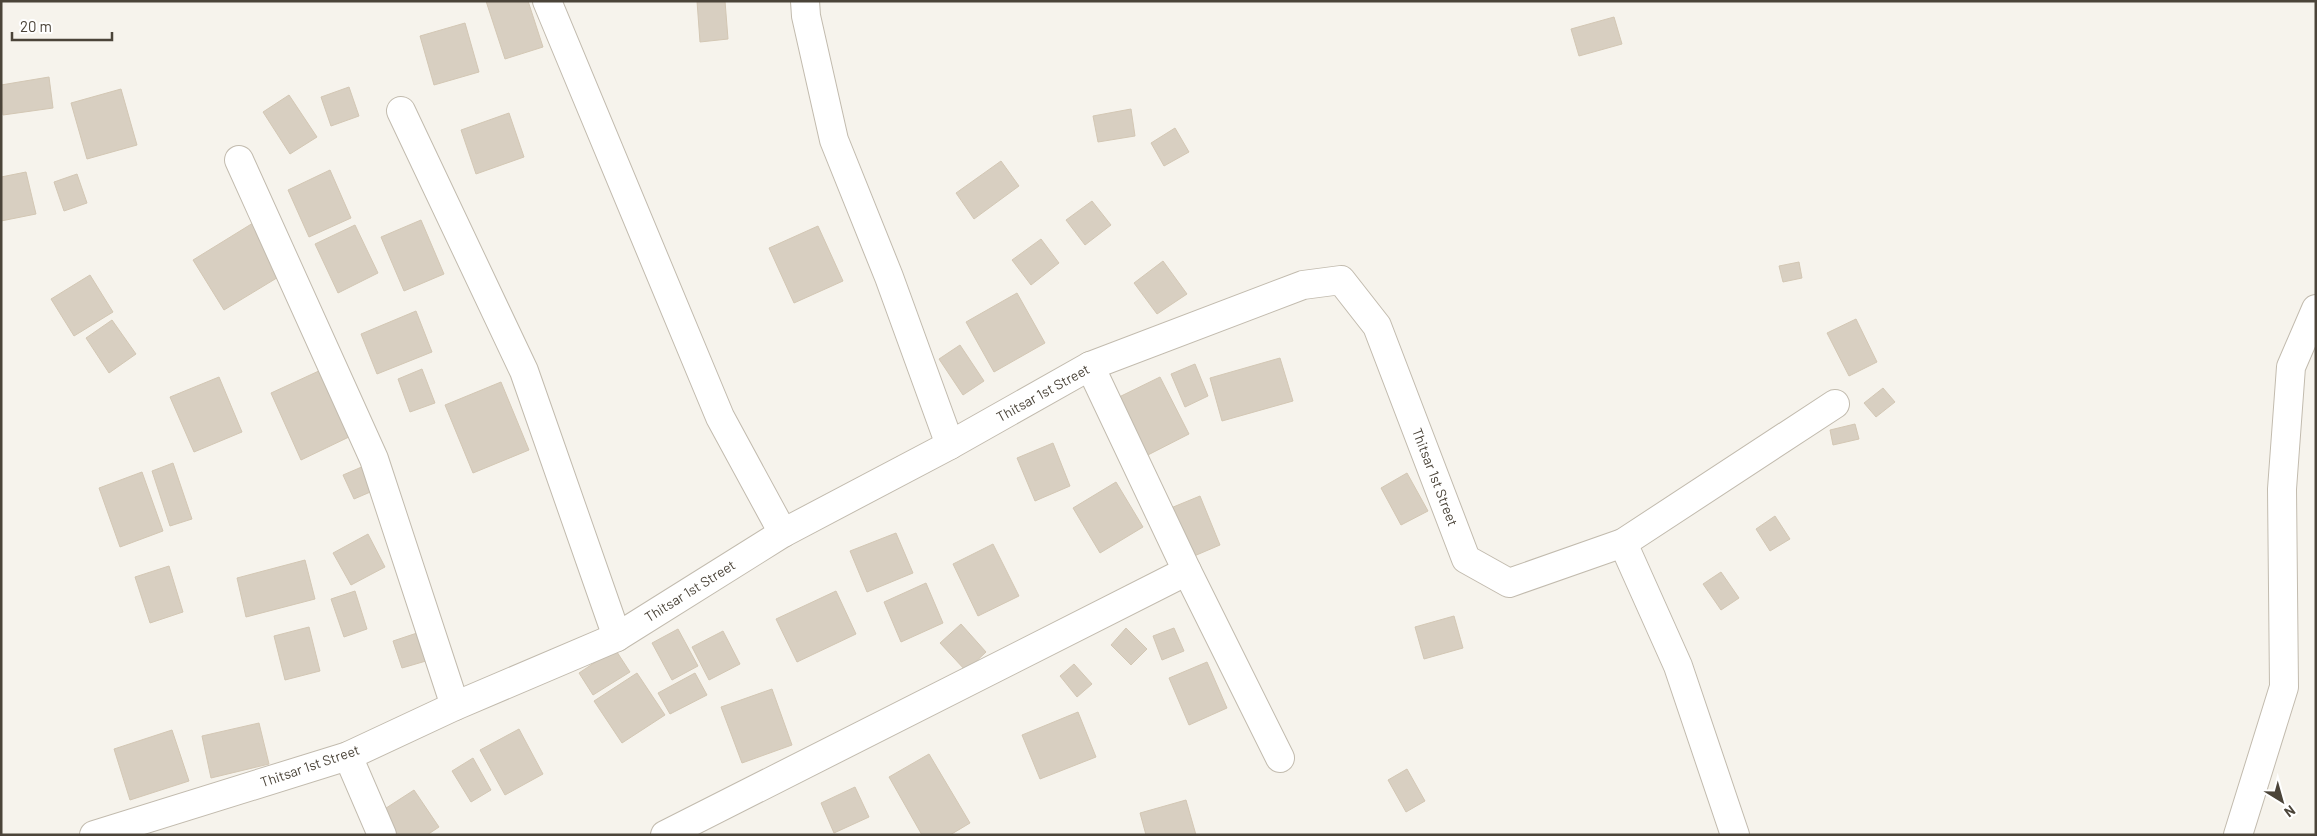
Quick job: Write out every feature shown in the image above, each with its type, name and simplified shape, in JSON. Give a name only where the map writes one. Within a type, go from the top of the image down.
[{"type":"street","points":[[547,1],[720,418],[783,533]]},
{"type":"street","points":[[805,1],[806,16],[834,140],[889,277],[950,445]]},
{"type":"street","points":[[401,112],[524,371],[617,637]]},
{"type":"street","points":[[239,160],[374,458],[455,706]]},
{"type":"street","name":"Thitsar 1st Street","points":[[94,835],[348,756],[455,706],[617,637],[783,533],[950,445],[1090,366],[1303,285],[1341,280],[1377,326],[1466,559],[1509,583],[1623,543],[1835,404]]},
{"type":"street","points":[[2238,835],[2284,687],[2282,489],[2290,386],[2292,367],[2316,309]]},
{"type":"street","points":[[1090,366],[1187,571],[1280,758]]},
{"type":"street","points":[[1623,543],[1678,666],[1735,835]]},
{"type":"street","points":[[665,835],[1187,571]]},
{"type":"street","points":[[348,756],[382,835]]},
{"type":"building","points":[[486,1],[528,1],[543,47],[505,59]]},
{"type":"building","points":[[697,1],[725,1],[728,39],[700,42]]},
{"type":"building","points":[[1614,17],[1622,44],[1579,56],[1571,29]]},
{"type":"building","points":[[465,23],[479,72],[434,85],[420,36]]},
{"type":"building","points":[[49,77],[53,108],[3,115],[1,85]]},
{"type":"building","points":[[349,87],[359,116],[331,126],[321,97]]},
{"type":"building","points":[[121,89],[137,145],[87,159],[71,103]]},
{"type":"building","points":[[289,95],[317,137],[290,154],[263,112]]},
{"type":"building","points":[[1131,109],[1135,136],[1098,142],[1093,116]]},
{"type":"building","points":[[509,113],[524,157],[476,174],[461,130]]},
{"type":"building","points":[[1175,128],[1189,152],[1164,166],[1151,143]]},
{"type":"building","points":[[1001,161],[1019,186],[974,219],[956,193]]},
{"type":"building","points":[[330,170],[351,218],[309,237],[288,190]]},
{"type":"building","points":[[26,172],[36,214],[1,221],[1,177]]},
{"type":"building","points":[[77,174],[87,203],[64,211],[54,182]]},
{"type":"building","points":[[1092,201],[1111,225],[1085,245],[1066,220]]},
{"type":"building","points":[[421,220],[444,274],[404,291],[381,237]]},
{"type":"building","points":[[253,223],[285,273],[224,310],[193,260]]},
{"type":"building","points":[[355,225],[378,273],[338,293],[315,244]]},
{"type":"building","points":[[818,226],[843,281],[794,303],[769,248]]},
{"type":"building","points":[[1041,239],[1059,263],[1031,285],[1012,260]]},
{"type":"building","points":[[1163,261],[1187,294],[1157,314],[1134,283]]},
{"type":"building","points":[[1799,262],[1802,278],[1783,282],[1779,266]]},
{"type":"building","points":[[90,275],[113,312],[74,336],[51,299]]},
{"type":"building","points":[[1017,293],[1045,343],[994,372],[966,322]]},
{"type":"building","points":[[416,311],[432,352],[377,374],[361,334]]},
{"type":"building","points":[[1856,319],[1877,362],[1849,376],[1827,333]]},
{"type":"building","points":[[112,320],[136,354],[109,373],[86,338]]},
{"type":"building","points":[[960,345],[984,381],[963,395],[939,359]]},
{"type":"building","points":[[1280,358],[1293,401],[1222,421],[1210,378]]},
{"type":"building","points":[[1195,364],[1208,396],[1185,407],[1171,374]]},
{"type":"building","points":[[422,369],[435,403],[410,412],[398,379]]},
{"type":"building","points":[[321,370],[351,436],[301,460],[271,393]]},
{"type":"building","points":[[219,377],[242,432],[194,452],[170,397]]},
{"type":"building","points":[[1160,377],[1189,434],[1142,458],[1113,400]]},
{"type":"building","points":[[501,382],[529,450],[473,473],[445,405]]},
{"type":"building","points":[[1883,388],[1895,402],[1876,417],[1864,403]]},
{"type":"building","points":[[1855,424],[1859,439],[1833,445],[1830,430]]},
{"type":"building","points":[[1053,443],[1070,486],[1035,501],[1017,458]]},
{"type":"building","points":[[173,463],[192,519],[170,526],[152,471]]},
{"type":"building","points":[[364,466],[375,490],[354,499],[343,475]]},
{"type":"building","points":[[142,472],[163,531],[120,547],[99,488]]},
{"type":"building","points":[[1407,473],[1428,511],[1401,525],[1381,488]]},
{"type":"building","points":[[1116,482],[1143,527],[1100,553],[1073,508]]},
{"type":"building","points":[[1200,496],[1220,545],[1187,559],[1166,510]]},
{"type":"building","points":[[1775,516],[1790,539],[1770,551],[1756,529]]},
{"type":"building","points":[[896,533],[913,573],[867,592],[850,551]]},
{"type":"building","points":[[368,534],[385,567],[351,585],[333,553]]},
{"type":"building","points":[[993,544],[1019,596],[978,616],[953,564]]},
{"type":"building","points":[[305,560],[315,599],[246,617],[237,578]]},
{"type":"building","points":[[169,566],[183,612],[150,623],[135,577]]},
{"type":"building","points":[[1721,572],[1739,598],[1721,610],[1703,584]]},
{"type":"building","points":[[926,583],[943,623],[901,642],[884,602]]},
{"type":"building","points":[[355,591],[367,629],[344,637],[331,599]]},
{"type":"building","points":[[836,591],[856,634],[797,662],[776,619]]},
{"type":"building","points":[[1454,616],[1463,648],[1424,659],[1415,627]]},
{"type":"building","points":[[961,624],[986,652],[966,671],[940,643]]},
{"type":"building","points":[[309,627],[320,671],[285,680],[274,636]]},
{"type":"building","points":[[1126,628],[1147,649],[1131,665],[1111,645]]},
{"type":"building","points":[[1174,628],[1184,651],[1162,660],[1153,636]]},
{"type":"building","points":[[678,629],[698,666],[672,680],[652,643]]},
{"type":"building","points":[[723,631],[740,664],[709,680],[692,647]]},
{"type":"building","points":[[417,633],[426,661],[402,668],[393,641]]},
{"type":"building","points":[[615,649],[630,672],[593,695],[579,673]]},
{"type":"building","points":[[1207,662],[1227,708],[1189,725],[1169,678]]},
{"type":"building","points":[[1074,664],[1092,684],[1077,697],[1060,676]]},
{"type":"building","points":[[637,673],[665,715],[622,743],[594,701]]},
{"type":"building","points":[[695,673],[707,695],[670,714],[658,693]]},
{"type":"building","points":[[772,689],[792,745],[742,763],[721,707]]},
{"type":"building","points":[[1078,712],[1096,757],[1040,779],[1022,735]]},
{"type":"building","points":[[259,723],[269,764],[211,778],[202,736]]},
{"type":"building","points":[[519,729],[543,774],[505,795],[480,750]]},
{"type":"building","points":[[172,730],[189,781],[130,800],[114,749]]},
{"type":"building","points":[[929,754],[970,823],[950,835],[922,835],[889,777]]},
{"type":"building","points":[[473,758],[491,790],[471,802],[452,771]]},
{"type":"building","points":[[1407,769],[1425,801],[1406,812],[1388,780]]},
{"type":"building","points":[[855,787],[869,817],[834,833],[821,803]]},
{"type":"building","points":[[414,790],[439,827],[427,835],[394,835],[380,812]]},
{"type":"building","points":[[1186,800],[1196,835],[1146,835],[1140,813]]}]
